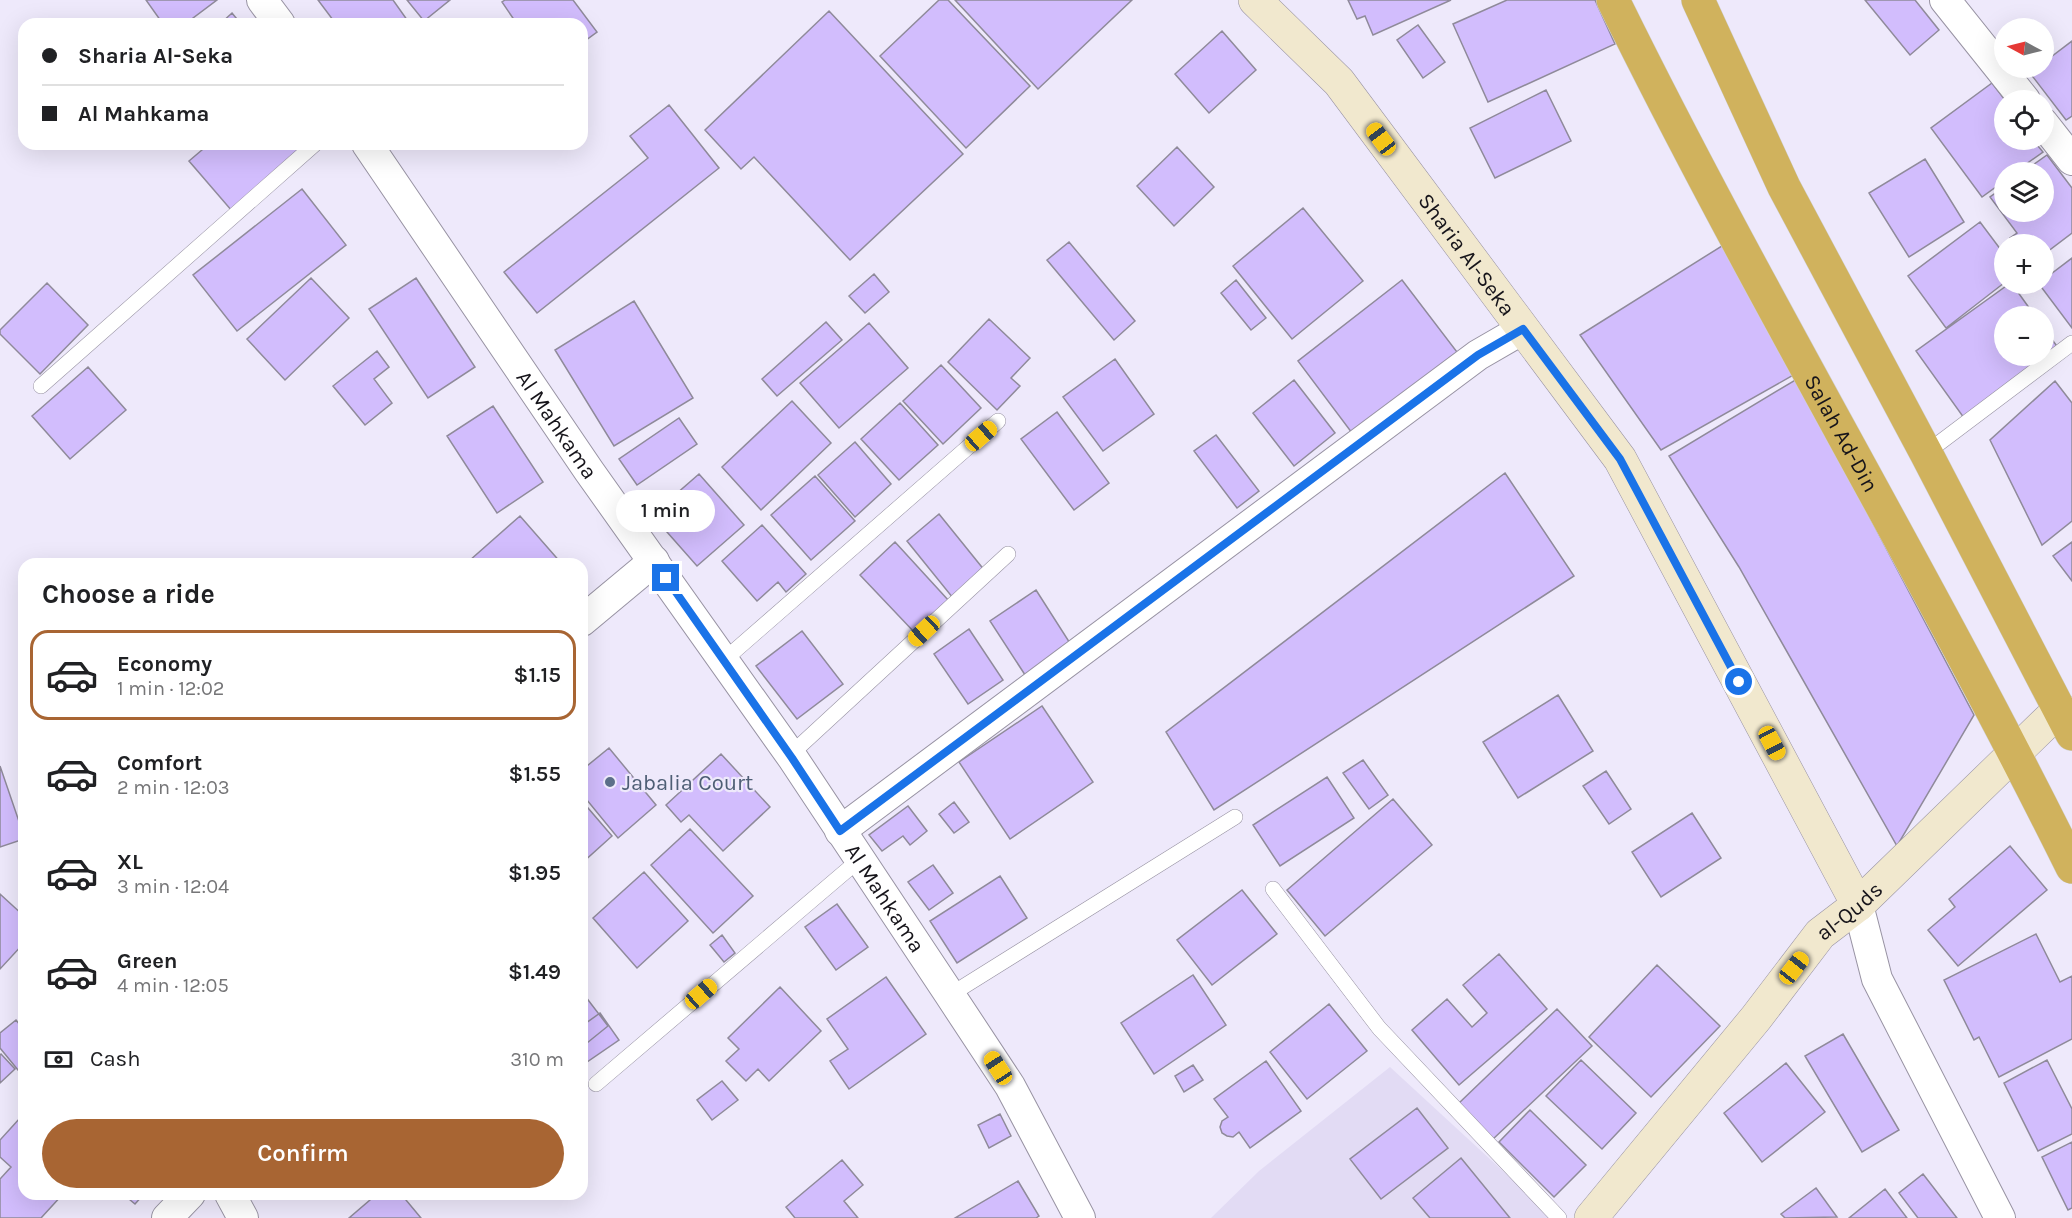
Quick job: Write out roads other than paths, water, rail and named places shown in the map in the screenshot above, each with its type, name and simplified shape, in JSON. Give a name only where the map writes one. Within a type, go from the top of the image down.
[{"type":"highway","name":"Salah Ad-Din","points":[[1612,0],[1672,120],[2015,753],[2072,867]]},
{"type":"highway","points":[[1698,0],[1784,187],[2068,714]]},
{"type":"street","name":"Sharia Al-Seka","points":[[1255,0],[1339,82],[1620,459],[1858,905]]},
{"type":"street","points":[[1945,0],[2017,90]]},
{"type":"street","points":[[2054,137],[2072,160]]},
{"type":"street","name":"Al Mahkama","points":[[371,150],[589,471],[790,755],[950,995],[1010,1086],[1080,1218]]},
{"type":"street","points":[[840,831],[1478,355],[1523,329]]},
{"type":"street","points":[[588,616],[654,561]]},
{"type":"street","name":"al-Quds","points":[[1591,1218],[1756,1018],[1820,934],[1858,905],[2015,753],[2068,714]]},
{"type":"street","points":[[1858,905],[1877,979],[2000,1218]]},
{"type":"street","points":[[168,1218],[184,1200]]},
{"type":"street","points":[[233,1200],[243,1218]]},
{"type":"lane","points":[[41,386],[308,150]]},
{"type":"lane","points":[[1926,453],[2072,343]]},
{"type":"lane","points":[[723,661],[998,421]]},
{"type":"lane","points":[[790,755],[1008,554]]},
{"type":"lane","points":[[950,995],[1235,817]]},
{"type":"lane","points":[[596,1084],[860,860]]},
{"type":"lane","points":[[1273,889],[1379,1028],[1559,1218]]},
{"type":"place","name":"Jabalia Court","points":[[610,782]]}]
